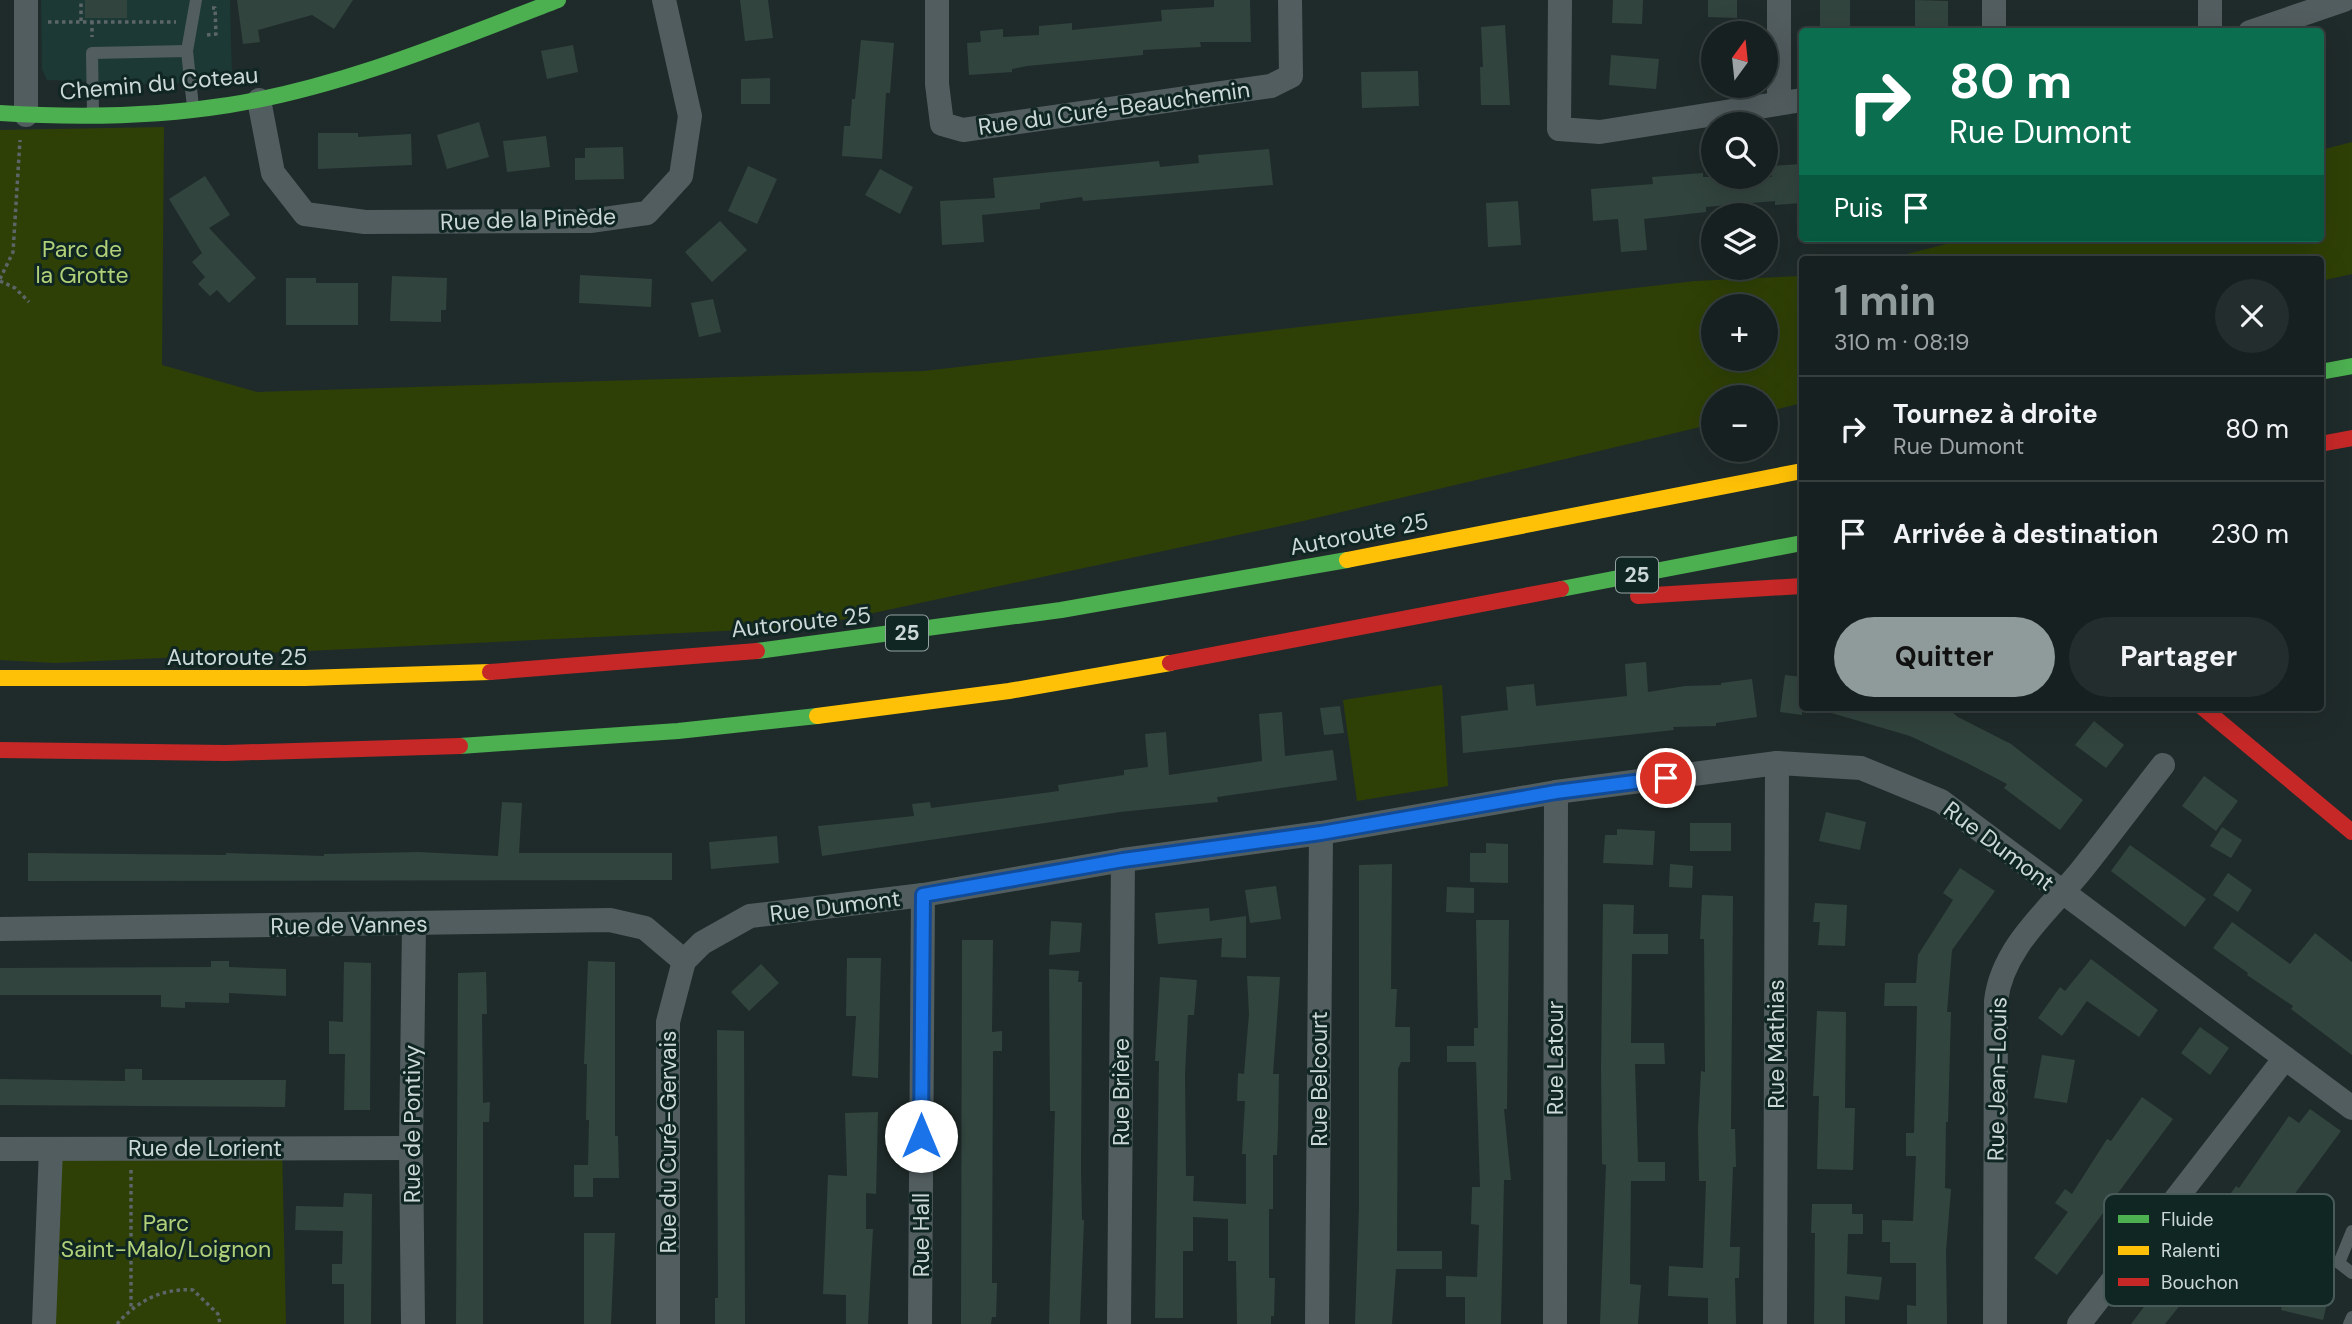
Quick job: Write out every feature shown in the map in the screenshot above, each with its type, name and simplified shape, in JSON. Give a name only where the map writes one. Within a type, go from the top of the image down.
[{"type":"main road","name":"Chemin du Coteau","points":[[0,113],[23,123],[259,100],[389,64],[558,0]]},
{"type":"main road","points":[[2324,371],[2352,366]]},
{"type":"main road","points":[[2324,443],[2352,438]]},
{"type":"main road","name":"Autoroute 25","points":[[0,678],[208,681],[401,677],[533,670],[811,645],[958,626],[1202,586],[1799,472]]},
{"type":"main road","name":"25","points":[[0,750],[199,753],[345,751],[579,738],[762,723],[1054,684],[1799,544]]},
{"type":"main road","points":[[1472,606],[1799,586]]},
{"type":"main road","points":[[2207,711],[2352,832]]},
{"type":"street","points":[[23,123],[26,0]]},
{"type":"street","name":"Rue de la Pinède","points":[[259,100],[273,173],[305,214],[365,222],[537,222],[590,221],[647,213],[681,176],[690,116],[664,0]]},
{"type":"street","name":"Rue du Curé-Beauchemin","points":[[937,0],[937,84],[942,124],[963,130],[1271,86],[1290,76],[1290,0]]},
{"type":"street","points":[[1560,0],[1559,129],[1600,132],[1791,102],[1779,0]]},
{"type":"street","points":[[1994,0],[1994,28]]},
{"type":"street","points":[[2210,0],[2210,28]]},
{"type":"street","points":[[2262,28],[2344,0]]},
{"type":"street","name":"Rue Dumont","points":[[684,961],[702,943],[750,916],[923,895],[1123,860],[1321,833],[1556,792],[1777,763],[1861,768],[1941,801],[2352,1108]]},
{"type":"street","name":"Rue Mathias","points":[[1775,1324],[1777,763]]},
{"type":"street","name":"Rue Jean-Louis","points":[[1995,1324],[1997,988],[2006,961],[2163,765]]},
{"type":"street","name":"Rue Latour","points":[[1555,1324],[1556,792]]},
{"type":"street","name":"Rue Belcourt","points":[[1317,1324],[1321,833]]},
{"type":"street","name":"Rue Brière","points":[[1119,1324],[1123,860]]},
{"type":"street","name":"Rue Hall","points":[[920,1324],[923,895]]},
{"type":"street","name":"Rue de Vannes","points":[[0,929],[414,925],[610,920],[645,928],[684,961]]},
{"type":"street","name":"Rue de Pontivy","points":[[413,1324],[411,1148],[414,925]]},
{"type":"street","name":"Rue du Curé-Gervais","points":[[668,1324],[668,1022],[684,961]]},
{"type":"street","points":[[2179,1194],[2284,1058]]},
{"type":"street","name":"Rue de Lorient","points":[[0,1149],[411,1148]]},
{"type":"street","points":[[44,1324],[51,1149]]},
{"type":"street","points":[[2079,1324],[2104,1292]]},
{"type":"lane","points":[[193,108],[187,51],[195,0]]},
{"type":"lane","points":[[93,115],[92,53],[187,51]]},
{"type":"lane","points":[[2352,1231],[2339,1263],[2352,1273]]},
{"type":"lane","points":[[2349,1324],[2352,1317]]},
{"type":"path","points":[[81,0],[81,21]]},
{"type":"path","points":[[215,8],[216,34]]},
{"type":"path","points":[[151,14],[151,21]]},
{"type":"path","points":[[42,22],[174,21]]},
{"type":"path","points":[[23,123],[17,222],[10,263],[0,280],[15,288],[29,302]]},
{"type":"path","points":[[131,1149],[131,1308]]},
{"type":"path","points":[[117,1324],[131,1308],[171,1288],[193,1290],[218,1314],[220,1324]]},
{"type":"shaded area","points":[[41,0],[230,0],[232,78],[198,83],[145,84],[47,80],[42,69]]},
{"type":"green space","name":"Parc de la Grotte","points":[[164,127],[162,365],[257,392],[924,371],[1695,281],[1778,280],[1778,277],[1799,276],[1799,404],[1778,409],[1778,385],[1701,385],[1701,427],[1299,522],[808,627],[55,663],[0,660],[0,130]]},
{"type":"green space","points":[[2352,142],[2352,274],[2324,280],[2324,256],[1899,256],[1954,242],[2324,242],[2324,149]]},
{"type":"green space","points":[[1442,685],[1448,786],[1357,801],[1343,700]]},
{"type":"green space","name":"Parc Saint-Malo/Loignon","points":[[282,1148],[286,1324],[44,1324],[51,1149]]},
{"type":"building","points":[[85,0],[127,0],[127,18],[85,18]]},
{"type":"building","points":[[237,0],[353,0],[334,29],[312,15],[258,30],[260,42],[243,44]]},
{"type":"building","points":[[740,0],[768,0],[773,38],[745,41]]},
{"type":"building","points":[[1214,0],[1250,0],[1251,42],[1200,42],[1201,47],[1143,50],[1143,55],[1027,66],[1012,69],[1012,72],[969,75],[967,43],[981,42],[980,31],[1003,29],[1003,37],[1039,35],[1039,26],[1072,23],[1072,30],[1162,21],[1161,10],[1214,7]]},
{"type":"building","points":[[1613,0],[1643,0],[1642,24],[1612,23]]},
{"type":"building","points":[[1708,0],[1737,0],[1737,18],[1708,17]]},
{"type":"building","points":[[1820,0],[1850,0],[1850,28],[1820,28]]},
{"type":"building","points":[[1915,0],[1948,1],[1948,27],[1915,28]]},
{"type":"building","points":[[1505,25],[1510,105],[1481,105],[1481,27]]},
{"type":"building","points":[[861,40],[894,43],[890,93],[886,93],[882,159],[842,156],[844,126],[850,126],[852,99],[855,99]]},
{"type":"building","points":[[573,45],[578,72],[547,79],[541,51]]},
{"type":"building","points":[[1611,55],[1659,59],[1656,89],[1609,85]]},
{"type":"building","points":[[1418,71],[1419,106],[1362,108],[1361,72]]},
{"type":"building","points":[[770,78],[770,104],[741,104],[741,79]]},
{"type":"building","points":[[479,122],[489,157],[447,169],[437,135]]},
{"type":"building","points":[[318,133],[358,133],[358,137],[411,134],[412,165],[318,169]]},
{"type":"building","points":[[546,136],[550,167],[507,172],[503,141]]},
{"type":"building","points":[[623,147],[624,179],[575,180],[575,158],[585,158],[585,148]]},
{"type":"building","points":[[1269,149],[1273,185],[1083,201],[1082,197],[1040,203],[1040,209],[982,215],[984,242],[942,245],[940,201],[995,198],[993,178],[1159,161],[1160,167],[1199,163],[1198,155]]},
{"type":"building","points":[[1799,164],[1799,203],[1778,205],[1775,201],[1701,203],[1701,213],[1644,219],[1647,250],[1621,252],[1618,219],[1593,221],[1591,189],[1653,184],[1652,177],[1701,173],[1701,189],[1778,189],[1778,166]]},
{"type":"building","points":[[748,166],[777,179],[757,224],[728,211]]},
{"type":"building","points":[[880,169],[913,187],[900,214],[865,195]]},
{"type":"building","points":[[205,176],[230,215],[209,228],[256,278],[229,303],[217,290],[210,296],[198,284],[205,277],[192,262],[202,253],[169,199]]},
{"type":"building","points":[[1518,201],[1521,245],[1488,247],[1486,203]]},
{"type":"building","points":[[720,221],[747,250],[712,282],[685,252]]},
{"type":"building","points":[[580,275],[652,279],[651,307],[579,303]]},
{"type":"building","points":[[392,276],[447,278],[446,310],[441,310],[441,322],[390,321]]},
{"type":"building","points":[[286,278],[316,278],[316,283],[358,283],[358,325],[286,325]]},
{"type":"building","points":[[713,299],[721,332],[699,337],[691,303]]},
{"type":"building","points":[[1646,662],[1648,692],[1685,686],[1721,685],[1752,679],[1757,717],[1716,723],[1716,726],[1673,727],[1674,730],[1463,753],[1461,716],[1508,710],[1506,687],[1534,684],[1536,706],[1627,696],[1625,664]]},
{"type":"building","points":[[1785,675],[1799,677],[1799,711],[1802,711],[1802,715],[1780,712]]},
{"type":"building","points":[[1340,706],[1344,733],[1324,735],[1320,708]]},
{"type":"building","points":[[1954,711],[1958,717],[2011,744],[2083,800],[2060,830],[2004,788],[2007,784],[1967,763],[1910,736],[1828,712]]},
{"type":"building","points":[[1282,712],[1285,756],[1333,750],[1337,780],[1217,797],[1218,802],[1120,812],[822,856],[818,826],[914,816],[912,804],[930,802],[931,808],[1059,791],[1058,785],[1124,775],[1124,770],[1148,767],[1145,734],[1166,732],[1169,775],[1262,761],[1259,714]]},
{"type":"building","points":[[2094,721],[2124,745],[2106,768],[2075,745]]},
{"type":"building","points":[[2204,776],[2238,801],[2216,831],[2182,806]]},
{"type":"building","points":[[502,802],[522,803],[519,853],[672,853],[672,880],[28,881],[28,853],[324,856],[419,852],[498,856]]},
{"type":"building","points":[[1826,812],[1866,822],[1860,850],[1819,841]]},
{"type":"building","points":[[1690,823],[1731,823],[1731,851],[1690,851]]},
{"type":"building","points":[[2222,827],[2242,840],[2231,858],[2210,846]]},
{"type":"building","points":[[1617,829],[1655,831],[1653,865],[1603,863],[1605,835],[1617,835]]},
{"type":"building","points":[[777,836],[779,863],[711,869],[709,842]]},
{"type":"building","points":[[1486,843],[1508,844],[1508,883],[1470,882],[1470,853],[1486,853]]},
{"type":"building","points":[[2130,845],[2206,899],[2185,927],[2111,871]]},
{"type":"building","points":[[1392,864],[1391,989],[1397,989],[1395,1027],[1410,1027],[1410,1062],[1401,1062],[1398,1069],[1397,1251],[1442,1251],[1442,1269],[1396,1269],[1392,1324],[1355,1324],[1359,1208],[1359,865]]},
{"type":"building","points":[[1670,864],[1693,866],[1692,888],[1669,887]]},
{"type":"building","points":[[1960,868],[1995,891],[1952,950],[1947,1012],[1951,1012],[1945,1188],[1951,1189],[1946,1251],[1947,1324],[1907,1324],[1907,1305],[1916,1306],[1916,1263],[1890,1263],[1890,1242],[1882,1242],[1882,1220],[1913,1221],[1916,1156],[1906,1156],[1906,1133],[1914,1133],[1917,1006],[1884,1006],[1885,983],[1916,983],[1918,955],[1953,900],[1943,893]]},
{"type":"building","points":[[2228,873],[2252,890],[2238,912],[2213,895]]},
{"type":"building","points":[[1276,886],[1281,919],[1250,923],[1245,890]]},
{"type":"building","points":[[1447,887],[1474,888],[1474,913],[1446,912]]},
{"type":"building","points":[[1702,895],[1733,896],[1731,1129],[1735,1129],[1736,1167],[1733,1167],[1730,1247],[1740,1247],[1739,1278],[1735,1278],[1736,1324],[1708,1324],[1708,1298],[1668,1296],[1669,1266],[1703,1268],[1706,1181],[1699,1181],[1698,1129],[1701,1071],[1705,1072],[1704,939],[1700,939]]},
{"type":"building","points":[[1815,903],[1847,905],[1845,946],[1818,945],[1820,922],[1813,922]]},
{"type":"building","points":[[1603,904],[1634,905],[1633,934],[1668,934],[1668,954],[1632,954],[1631,1043],[1664,1043],[1665,1064],[1635,1064],[1638,1162],[1665,1162],[1665,1181],[1631,1181],[1630,1284],[1641,1285],[1638,1324],[1600,1324],[1606,1165],[1602,1164]]},
{"type":"building","points":[[1209,908],[1210,921],[1246,916],[1246,958],[1221,957],[1222,938],[1158,944],[1155,913]]},
{"type":"building","points":[[1476,920],[1509,920],[1507,1109],[1504,1109],[1511,1180],[1504,1180],[1501,1324],[1465,1324],[1465,1297],[1446,1297],[1446,1276],[1477,1277],[1479,1225],[1471,1224],[1472,1187],[1480,1187],[1476,1062],[1447,1062],[1447,1046],[1474,1046],[1474,1028],[1478,1028]]},
{"type":"building","points":[[1051,921],[1082,923],[1080,952],[1049,955]]},
{"type":"building","points":[[2232,922],[2290,964],[2315,933],[2352,962],[2352,1055],[2291,1009],[2293,1006],[2213,948]]},
{"type":"building","points":[[962,940],[993,940],[992,1032],[1002,1031],[1002,1051],[993,1051],[992,1283],[997,1283],[996,1317],[992,1317],[991,1324],[961,1324]]},
{"type":"building","points":[[847,958],[881,958],[878,1078],[852,1076],[856,1016],[846,1016]]},
{"type":"building","points":[[2091,959],[2158,1010],[2139,1037],[2087,1001],[2062,1036],[2038,1018],[2060,987],[2065,991]]},
{"type":"building","points":[[211,961],[229,961],[229,967],[286,969],[286,996],[229,993],[229,1003],[185,1002],[185,1008],[161,1007],[161,995],[0,995],[0,968],[211,967]]},
{"type":"building","points":[[588,961],[615,962],[615,1136],[618,1136],[619,1178],[593,1178],[593,1197],[574,1197],[574,1165],[588,1165],[587,1064],[584,1064]]},
{"type":"building","points":[[344,962],[371,963],[370,1110],[344,1110],[345,1054],[329,1054],[329,1021],[343,1022]]},
{"type":"building","points":[[761,964],[779,983],[749,1011],[731,992]]},
{"type":"building","points":[[1049,969],[1079,971],[1078,982],[1082,982],[1081,1170],[1084,1220],[1080,1324],[1049,1324],[1055,1111],[1050,1111]]},
{"type":"building","points":[[486,972],[487,1014],[482,1014],[483,1103],[490,1102],[489,1122],[483,1122],[483,1324],[456,1324],[458,973]]},
{"type":"building","points":[[1247,976],[1280,977],[1273,1074],[1279,1074],[1277,1155],[1273,1155],[1273,1209],[1269,1209],[1269,1278],[1275,1278],[1274,1316],[1271,1316],[1271,1324],[1237,1324],[1236,1261],[1228,1261],[1228,1219],[1193,1217],[1193,1251],[1183,1251],[1183,1318],[1155,1318],[1159,1061],[1155,1061],[1160,977],[1197,980],[1194,1015],[1188,1015],[1185,1074],[1186,1176],[1194,1176],[1193,1201],[1246,1204],[1246,1154],[1242,1154],[1245,1101],[1237,1101],[1238,1073],[1244,1074],[1249,1014]]},
{"type":"building","points":[[1817,1011],[1846,1012],[1845,1108],[1855,1108],[1853,1170],[1817,1169],[1819,1096],[1813,1096]]},
{"type":"building","points":[[2200,1027],[2229,1048],[2210,1075],[2181,1053]]},
{"type":"building","points":[[717,1030],[744,1031],[745,1324],[715,1324],[715,1298],[718,1298]]},
{"type":"building","points":[[2042,1055],[2075,1060],[2067,1103],[2034,1098]]},
{"type":"building","points":[[125,1069],[142,1069],[142,1080],[286,1080],[285,1107],[0,1105],[0,1079],[125,1081]]},
{"type":"building","points":[[2142,1097],[2173,1119],[2117,1194],[2104,1194],[2104,1212],[2057,1275],[2034,1258],[2068,1212],[2055,1203],[2065,1189],[2072,1194],[2107,1139],[2111,1141]]},
{"type":"building","points":[[2310,1109],[2341,1131],[2295,1194],[2230,1194],[2236,1186],[2239,1188],[2289,1116],[2299,1123]]},
{"type":"building","points":[[878,1112],[876,1194],[866,1193],[866,1229],[873,1229],[868,1324],[846,1324],[846,1295],[823,1294],[828,1175],[847,1176],[845,1113]]},
{"type":"building","points":[[344,1193],[372,1194],[371,1324],[344,1324],[344,1284],[332,1284],[332,1264],[342,1264],[343,1231],[295,1230],[296,1206],[343,1207]]},
{"type":"building","points":[[1812,1204],[1852,1204],[1852,1214],[1863,1214],[1863,1234],[1848,1234],[1847,1274],[1882,1277],[1879,1300],[1845,1296],[1845,1324],[1814,1324],[1815,1233],[1811,1233]]},
{"type":"building","points":[[584,1233],[615,1233],[611,1324],[584,1324]]},
{"type":"building","points":[[2145,1306],[2179,1306],[2165,1324],[2131,1324]]},
{"type":"building","points":[[2282,1306],[2326,1306],[2323,1320],[2281,1310]]},
{"type":"traffic: fast","points":[[0,113],[57,116],[143,114],[200,109],[271,97],[355,75],[558,0]]},
{"type":"traffic: fast","points":[[2324,371],[2352,366]]},
{"type":"traffic: fast","points":[[1561,589],[1799,544]]},
{"type":"traffic: fast","points":[[757,651],[1061,610],[1347,560]]},
{"type":"traffic: fast","points":[[460,746],[678,731],[817,716]]},
{"type":"traffic: slow","points":[[1347,560],[1799,472]]},
{"type":"traffic: slow","points":[[817,716],[1009,691],[1170,663]]},
{"type":"traffic: slow","points":[[0,678],[305,678],[490,672]]},
{"type":"traffic: jam","points":[[2324,443],[2352,438]]},
{"type":"traffic: jam","points":[[1638,596],[1799,586]]},
{"type":"traffic: jam","points":[[1170,663],[1561,589]]},
{"type":"traffic: jam","points":[[490,672],[757,651]]},
{"type":"traffic: jam","points":[[2207,711],[2352,832]]},
{"type":"traffic: jam","points":[[0,750],[226,753],[460,746]]},
{"type":"route","points":[[921,1136],[923,895],[1123,860],[1321,833],[1556,792],[1666,778]]}]
